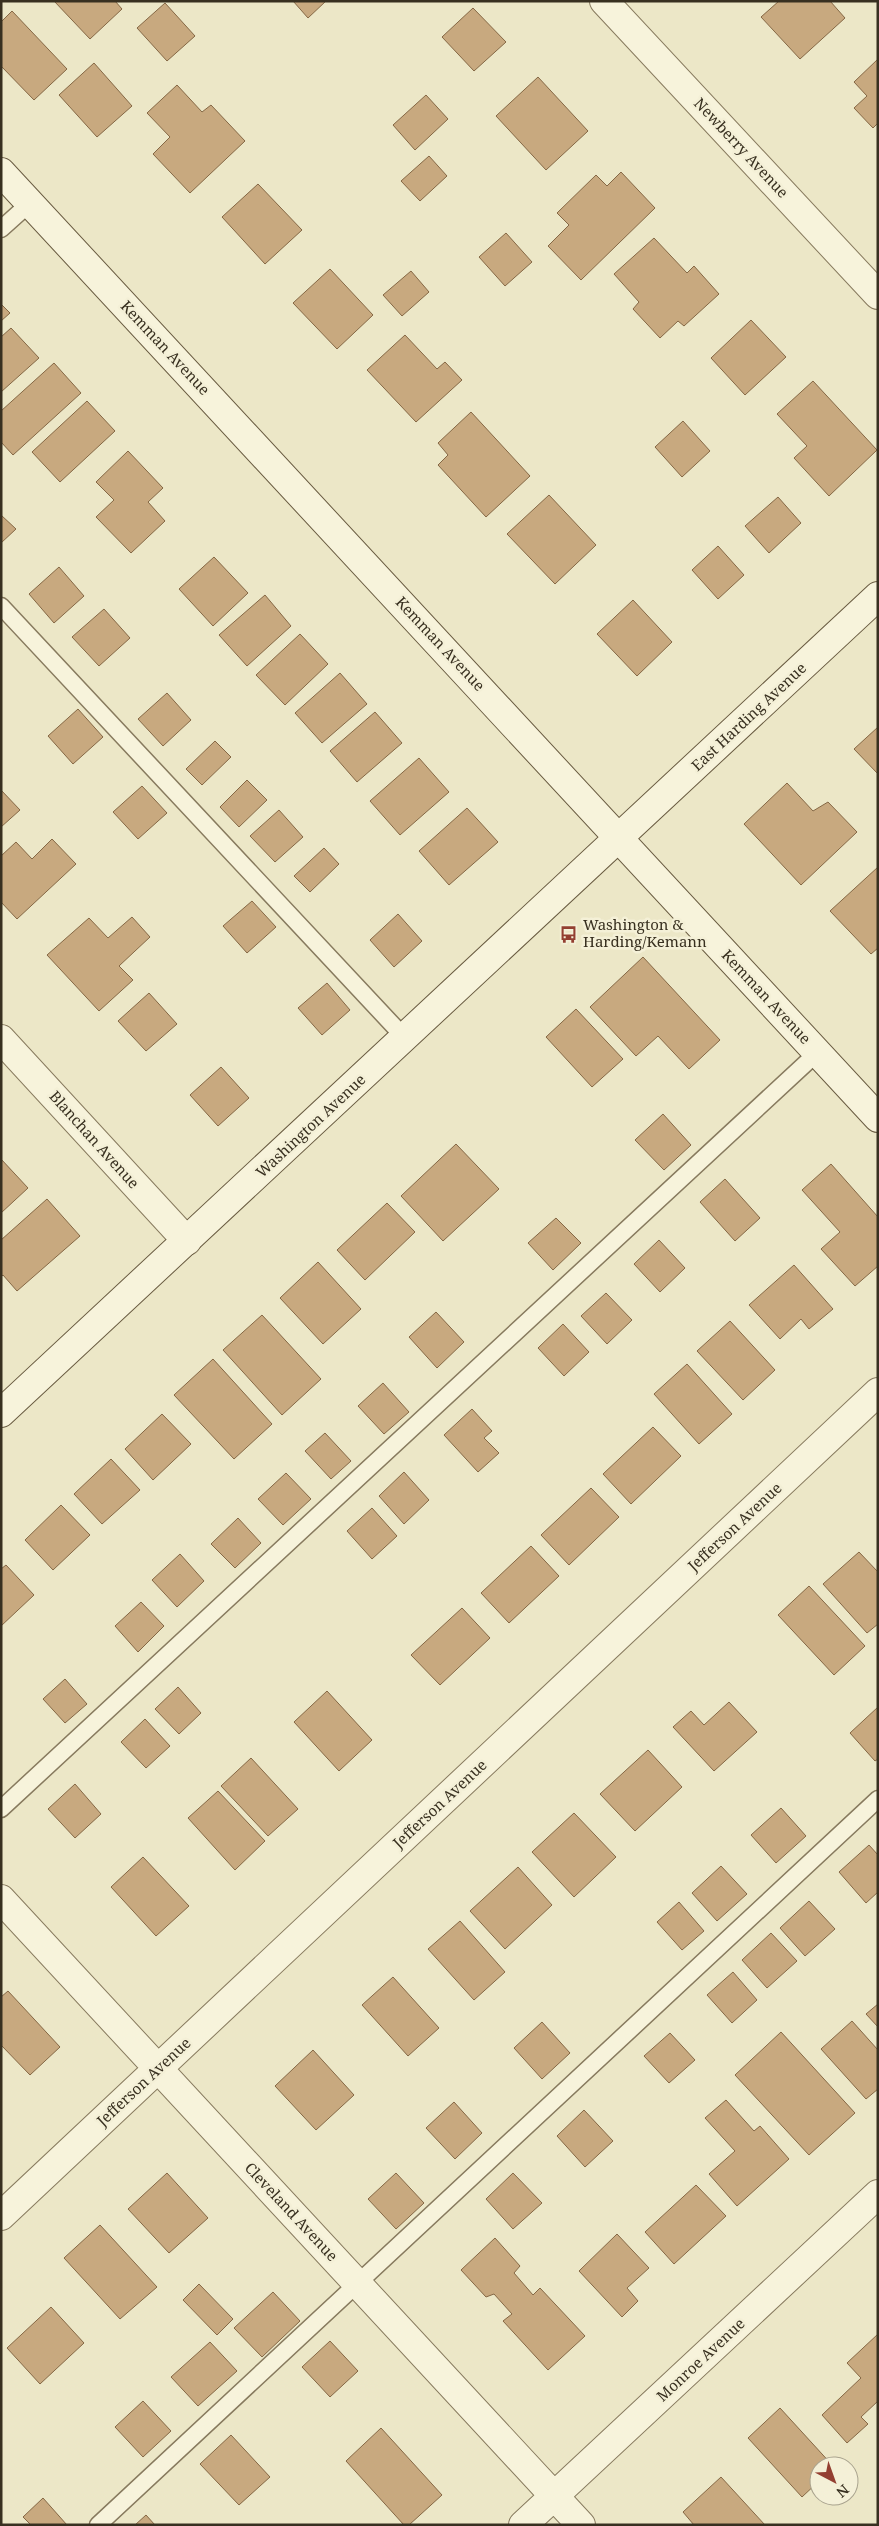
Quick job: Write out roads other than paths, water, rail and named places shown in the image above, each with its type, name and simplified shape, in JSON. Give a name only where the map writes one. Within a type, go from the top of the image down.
[{"type":"street","name":"Newberry Avenue","points":[[604,1],[878,295]]},
{"type":"street","name":"Kemman Avenue","points":[[1,172],[878,1118]]},
{"type":"street","name":"East Harding Avenue","points":[[620,838],[878,596]]},
{"type":"street","name":"Washington Avenue","points":[[1,1414],[620,838]]},
{"type":"street","name":"Blanchan Avenue","points":[[1,1038],[187,1241]]},
{"type":"street","name":"Jefferson Avenue","points":[[1,2216],[878,1392]]},
{"type":"street","name":"Cleveland Avenue","points":[[1,1899],[581,2525]]},
{"type":"street","name":"Monroe Avenue","points":[[523,2525],[878,2194]]},
{"type":"lane","points":[[1,229],[30,203]]},
{"type":"lane","points":[[1,606],[405,1038]]},
{"type":"lane","points":[[1,1809],[818,1052]]},
{"type":"lane","points":[[98,2525],[878,1799]]},
{"type":"place","name":"Washington & Harding/Kemann","points":[[569,934]]}]
